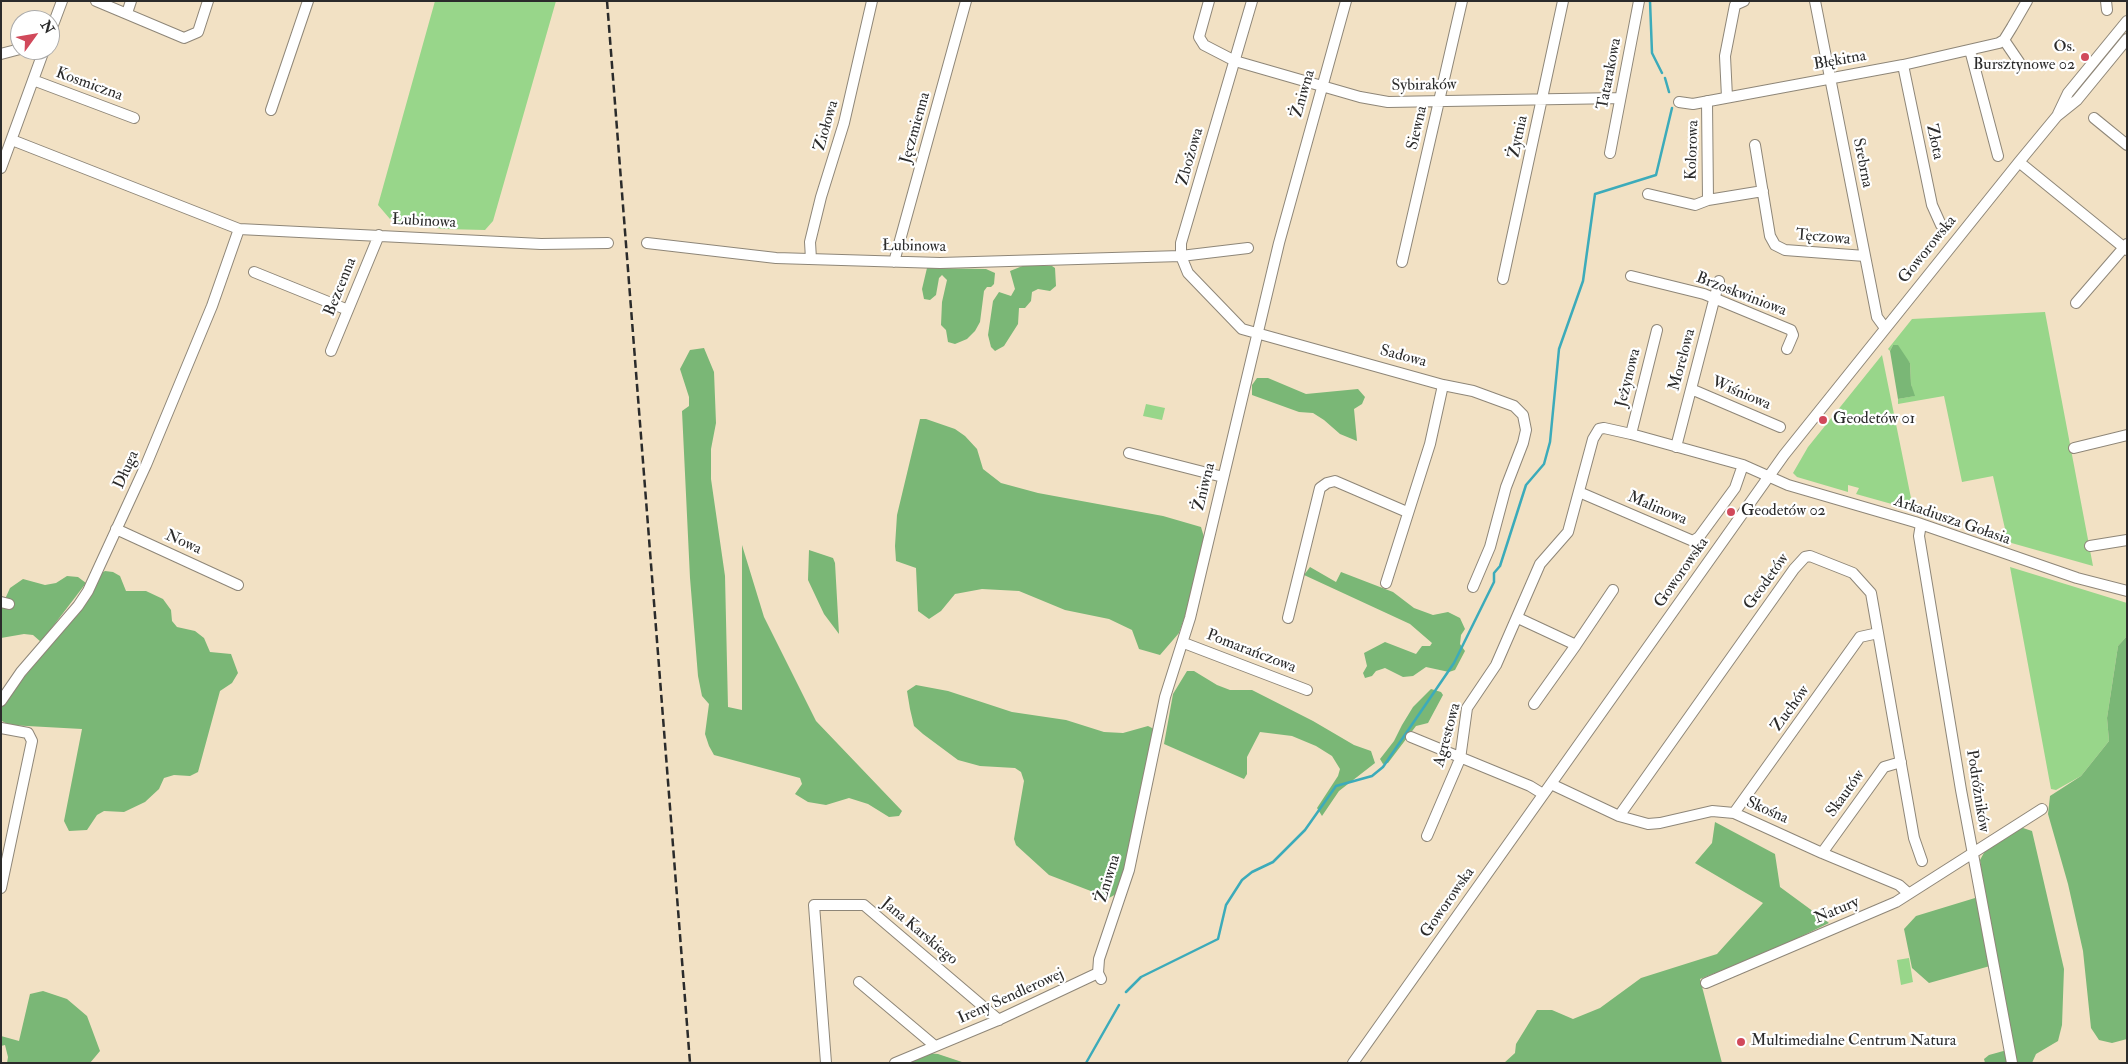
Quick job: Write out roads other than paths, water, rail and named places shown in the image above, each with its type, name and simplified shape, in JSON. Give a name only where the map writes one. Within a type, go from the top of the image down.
[{"type":"street","points":[[96,1],[184,38],[198,32],[208,1]]},
{"type":"street","points":[[127,14],[131,1]]},
{"type":"street","points":[[271,110],[308,1]]},
{"type":"street","name":"Ziołowa","points":[[812,259],[810,242],[821,197],[844,123],[872,1]]},
{"type":"street","name":"Jęczmienna","points":[[894,262],[966,1]]},
{"type":"street","name":"Sybiraków","points":[[1210,1],[1199,37],[1204,45],[1235,61],[1374,100],[1620,98]]},
{"type":"street","name":"Zbożowa","points":[[1181,256],[1181,243],[1252,1]]},
{"type":"street","name":"Żniwna","points":[[1099,976],[1099,959],[1129,870],[1166,697],[1184,643],[1256,334],[1346,1]]},
{"type":"street","name":"Siewna","points":[[1402,262],[1462,1]]},
{"type":"street","name":"Żytnia","points":[[1503,279],[1563,1]]},
{"type":"street","name":"Tatarakowa","points":[[1610,153],[1620,98],[1624,88],[1639,1]]},
{"type":"street","points":[[1727,97],[1725,56],[1735,5],[1744,1]]},
{"type":"street","name":"Srebrna","points":[[1815,1],[1877,317],[1884,328]]},
{"type":"street","points":[[2019,62],[2004,40],[2027,1]]},
{"type":"street","name":"Goworowska","points":[[2057,116],[2068,93],[2127,20]]},
{"type":"street","name":"Goworowska","points":[[1353,1063],[1769,476],[1884,328],[2019,162],[2057,116],[2077,100],[2127,39]]},
{"type":"street","name":"Błękitna","points":[[1680,102],[1693,104],[1903,65],[1970,50],[2004,40]]},
{"type":"street","points":[[1970,50],[1998,156]]},
{"type":"street","points":[[1,168],[40,60]]},
{"type":"street","name":"Złota","points":[[1903,65],[1932,205],[1941,225]]},
{"type":"street","name":"Kosmiczna","points":[[33,80],[134,118]]},
{"type":"street","name":"Kolorowa","points":[[1707,101],[1708,200]]},
{"type":"street","points":[[2094,118],[2127,145]]},
{"type":"street","name":"Łubinowa","points":[[12,140],[239,229],[541,244],[608,243]]},
{"type":"street","name":"Tęczowa","points":[[1755,145],[1770,236],[1775,245],[1784,250],[1865,256]]},
{"type":"street","points":[[2019,162],[2126,247],[2076,303]]},
{"type":"street","points":[[1648,194],[1689,205],[1699,205],[1708,200],[1763,191]]},
{"type":"street","name":"Długa","points":[[1,701],[21,672],[78,606],[88,591],[146,465],[212,306],[239,229]]},
{"type":"street","name":"Bezcenna","points":[[331,351],[378,235]]},
{"type":"street","name":"Łubinowa","points":[[647,243],[776,258],[894,262],[1006,262],[1181,256]]},
{"type":"street","points":[[1181,256],[1248,248]]},
{"type":"street","name":"Sadowa","points":[[1181,256],[1188,273],[1238,326],[1256,334],[1443,385],[1473,391],[1514,406],[1523,415],[1526,430],[1506,487],[1490,547],[1474,587]]},
{"type":"street","points":[[254,272],[348,310]]},
{"type":"street","name":"Brzoskwiniowa","points":[[1631,276],[1715,298],[1791,330],[1793,335],[1787,349]]},
{"type":"street","name":"Morelowa","points":[[1676,447],[1719,281]]},
{"type":"street","name":"Jeżynowa","points":[[1630,434],[1658,330]]},
{"type":"street","points":[[1386,583],[1430,444],[1443,385]]},
{"type":"street","name":"Wiśniowa","points":[[1691,389],[1780,426]]},
{"type":"street","name":"Agrestowa","points":[[1427,836],[1460,759],[1467,708],[1496,665],[1540,564],[1568,532],[1593,439],[1597,431],[1604,428],[1630,434]]},
{"type":"street","points":[[1630,434],[1743,464],[1769,476]]},
{"type":"street","points":[[2074,448],[2127,436]]},
{"type":"street","points":[[1129,453],[1224,477]]},
{"type":"street","name":"Malinowa","points":[[1579,492],[1692,541],[1699,537],[1735,488],[1743,464]]},
{"type":"street","name":"Arkadiusza Gołasia","points":[[1769,476],[1788,485],[1920,524],[2013,557],[2127,591]]},
{"type":"street","points":[[1288,618],[1320,488],[1335,481],[1407,512]]},
{"type":"street","name":"Podróżników","points":[[1920,524],[1919,536],[1972,852],[2012,1063]]},
{"type":"street","name":"Nowa","points":[[116,529],[238,585]]},
{"type":"street","points":[[2090,546],[2127,540]]},
{"type":"street","name":"Geodetów","points":[[1619,816],[1794,569],[1805,557],[1820,559],[1853,573],[1871,593],[1916,850],[1922,861]]},
{"type":"street","points":[[1534,704],[1613,590]]},
{"type":"street","points":[[1518,618],[1576,644]]},
{"type":"street","name":"Zuchów","points":[[1734,813],[1860,638],[1878,632]]},
{"type":"street","name":"Pomarańczowa","points":[[1184,643],[1307,690]]},
{"type":"street","points":[[1,728],[28,733],[32,741],[1,888]]},
{"type":"street","points":[[1411,737],[1460,759],[1530,786],[1543,794]]},
{"type":"street","name":"Skautów","points":[[1822,853],[1884,767],[1901,762]]},
{"type":"street","name":"Skośna","points":[[1551,784],[1619,816],[1637,822],[1654,824],[1712,811],[1734,813],[1899,885],[1908,893]]},
{"type":"street","name":"Natury","points":[[1706,983],[1878,910],[2042,809]]},
{"type":"street","name":"Jana Karskiego","points":[[826,1063],[814,905],[864,905],[999,1020]]},
{"type":"street","name":"Ireny Sendlerowej","points":[[895,1063],[1099,976]]},
{"type":"street","points":[[859,982],[935,1046]]},
{"type":"waterway","points":[[1650,1],[1652,53],[1662,73]]},
{"type":"waterway","points":[[1665,78],[1669,92]]},
{"type":"waterway","points":[[1126,992],[1141,977],[1218,939],[1226,905],[1242,880],[1252,872],[1273,862],[1305,830],[1336,786],[1372,776],[1383,767],[1454,663],[1494,582],[1494,573],[1500,566],[1526,485],[1544,464],[1550,442],[1559,349],[1583,281],[1595,194],[1656,175],[1672,108]]},
{"type":"waterway","points":[[1086,1063],[1119,1005]]},
{"type":"railway","points":[[607,1],[690,1063]]},
{"type":"place","name":"Os. Bursztynowe 02","points":[[2085,57]]},
{"type":"place","name":"Geodetów 01","points":[[1823,420]]},
{"type":"place","name":"Geodetów 02","points":[[1731,512]]},
{"type":"place","name":"Multimedialne Centrum Natura","points":[[1741,1042]]}]
